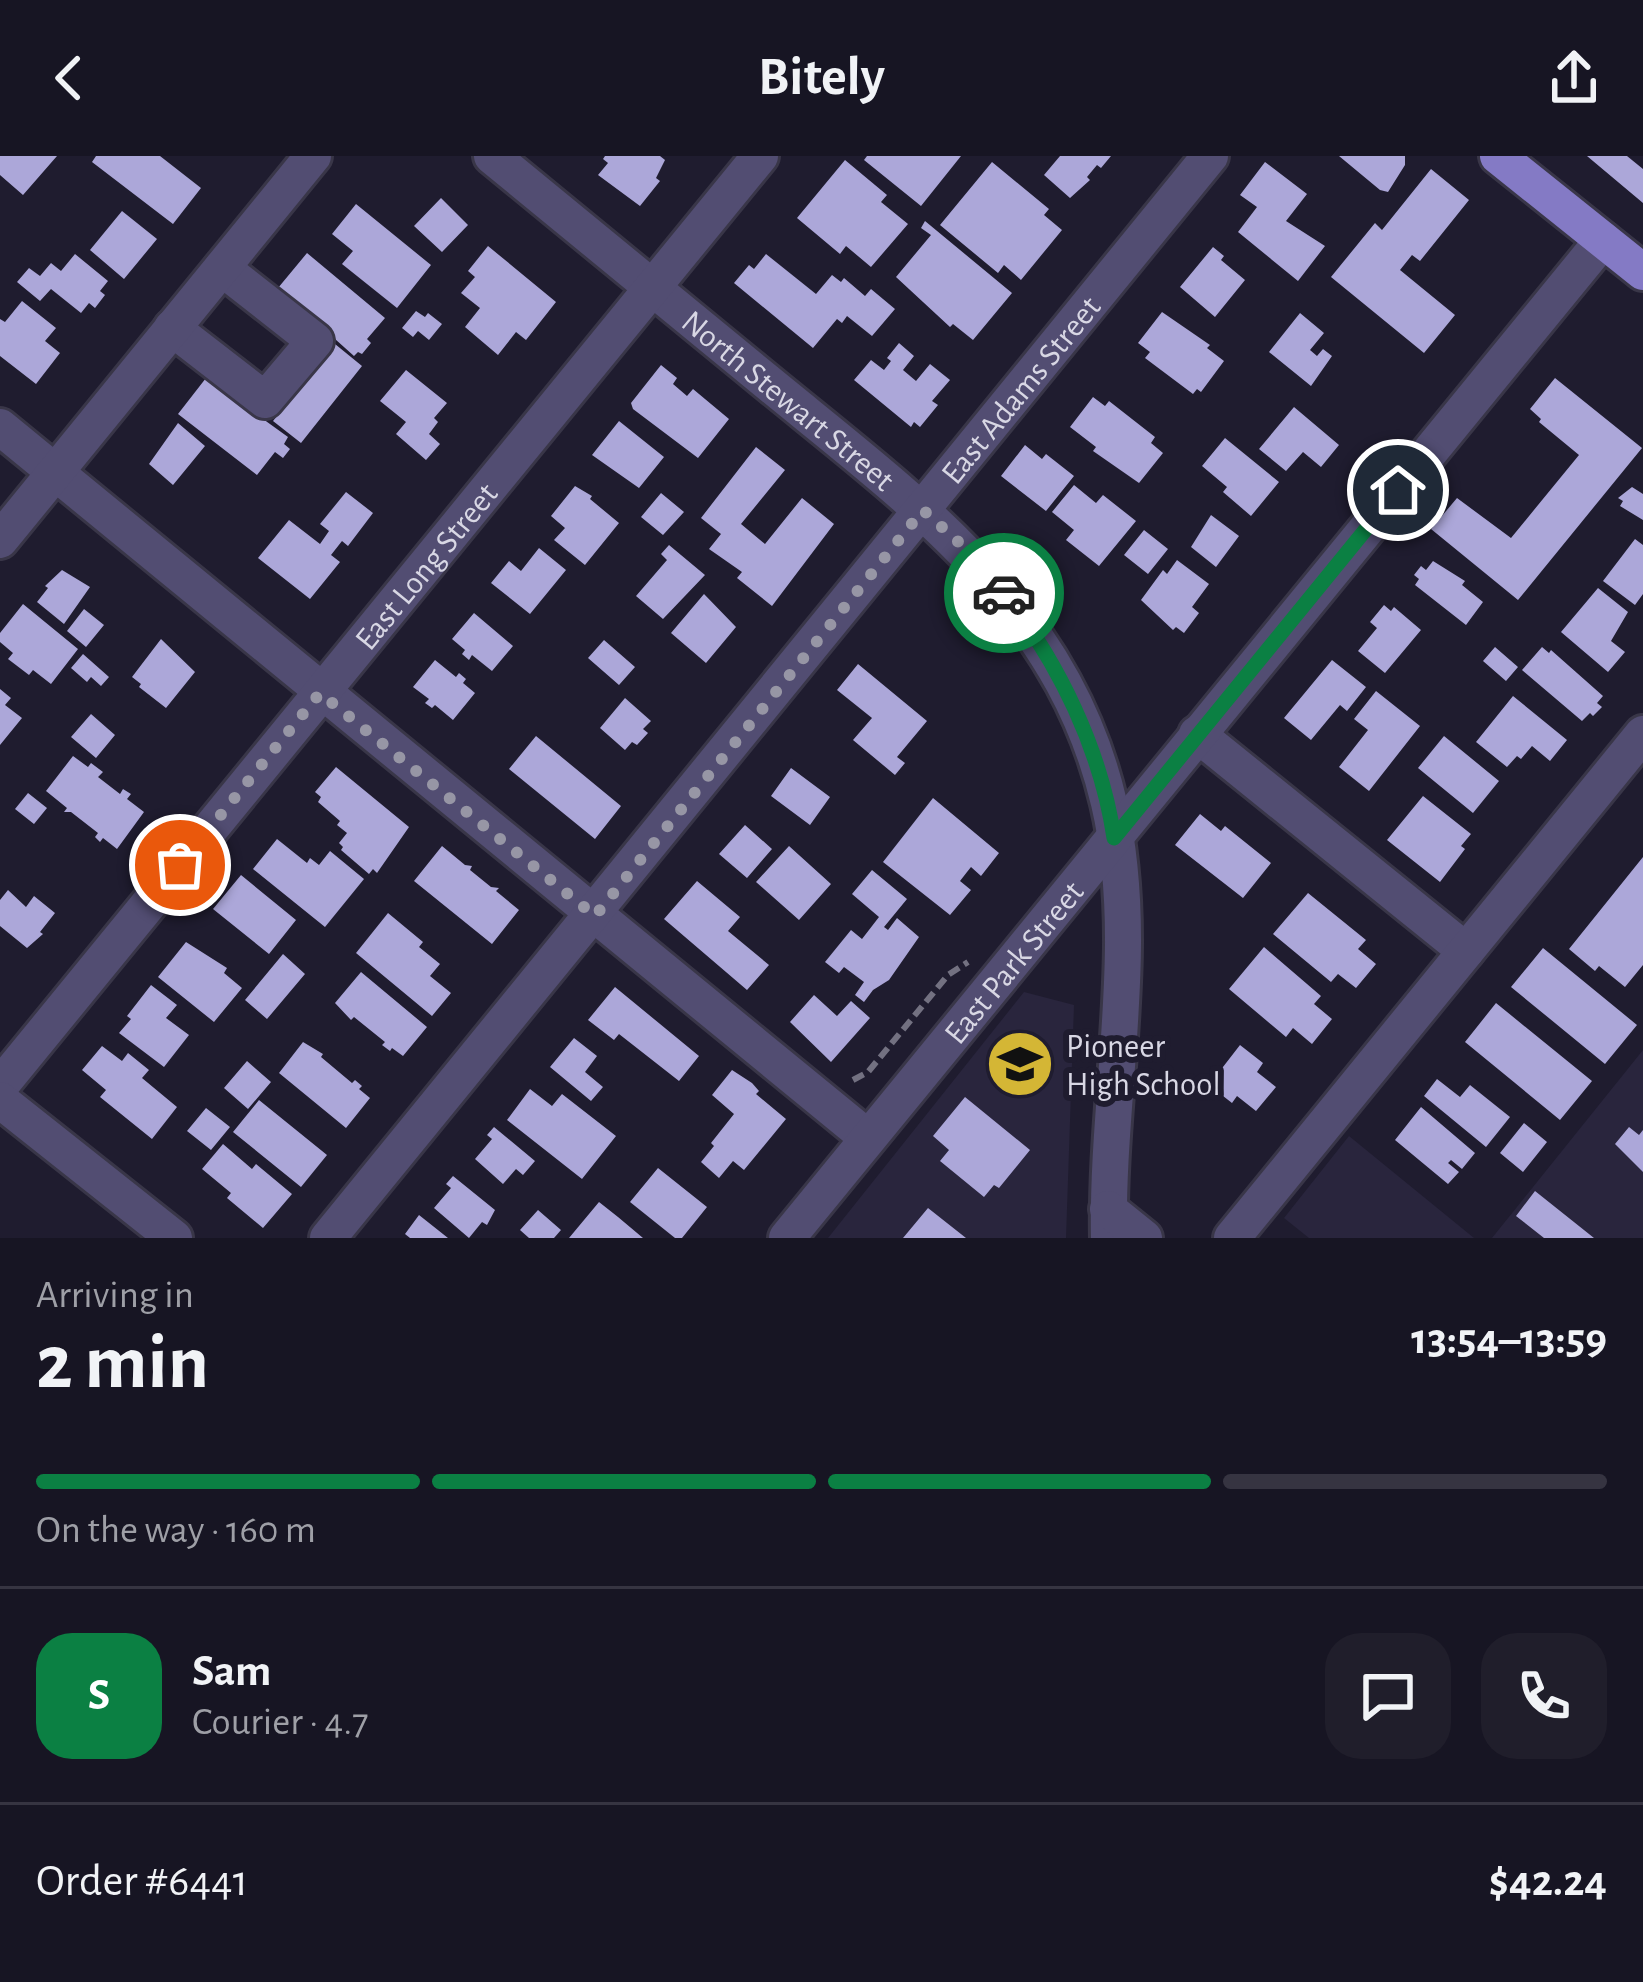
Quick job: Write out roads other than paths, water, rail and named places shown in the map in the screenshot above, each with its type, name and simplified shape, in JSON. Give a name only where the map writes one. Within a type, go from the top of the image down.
[{"type":"main road","points":[[1498,156],[1643,272]]},
{"type":"street","points":[[0,540],[313,156]]},
{"type":"street","name":"North Stewart Street","points":[[492,156],[923,510],[994,580],[1048,659],[1100,772],[1121,898],[1109,1224]]},
{"type":"street","name":"East Long Street","points":[[0,1086],[760,156]]},
{"type":"street","name":"East Adams Street","points":[[328,1238],[1210,156]]},
{"type":"street","name":"East Park Street","points":[[787,1238],[1603,240]]},
{"type":"street","points":[[172,328],[265,400],[315,340],[222,268]]},
{"type":"street","points":[[0,427],[868,1138]]},
{"type":"street","points":[[1197,734],[1466,951]]},
{"type":"street","points":[[1233,1231],[1643,734]]},
{"type":"street","points":[[0,1100],[175,1238]]},
{"type":"street","points":[[1109,1224],[1144,1238]]},
{"type":"place","name":"Pioneer High School","points":[[1020,1064]]}]
